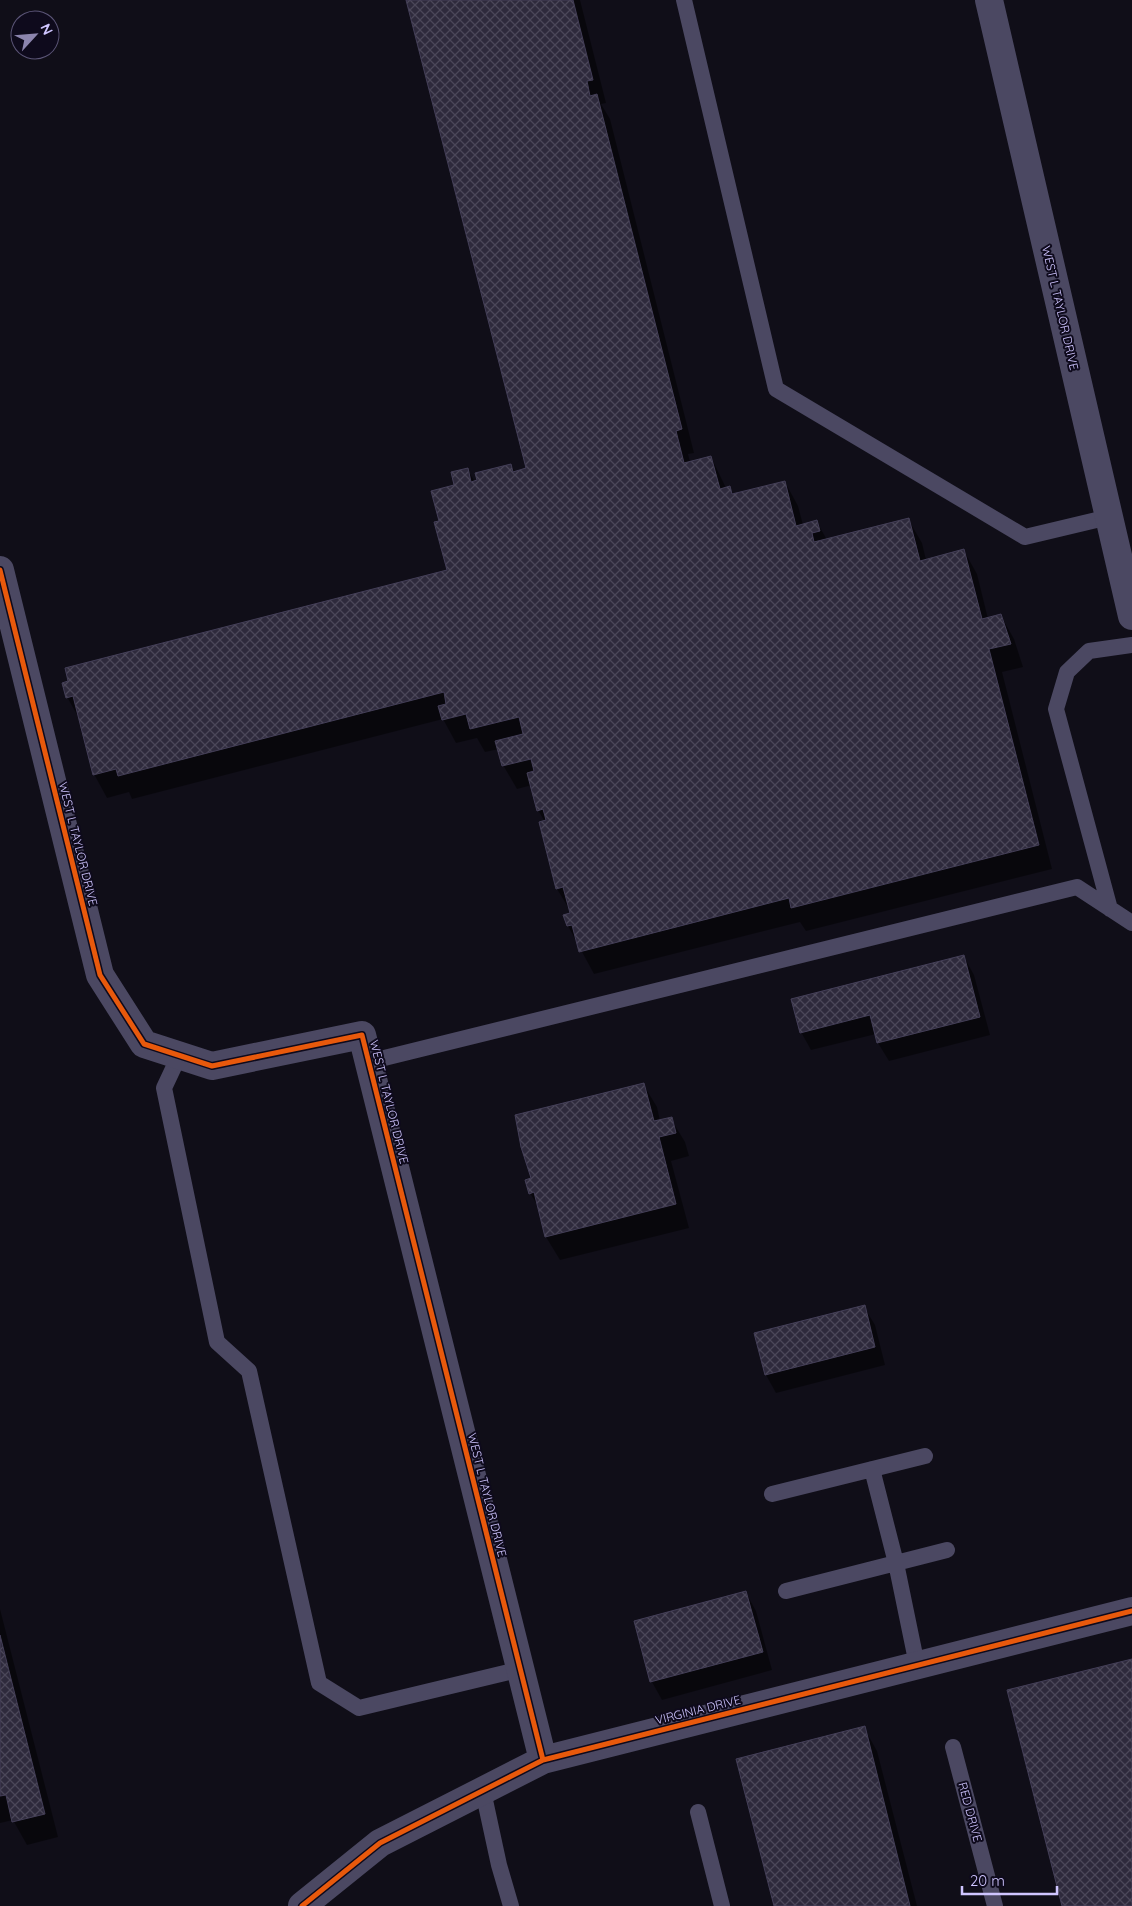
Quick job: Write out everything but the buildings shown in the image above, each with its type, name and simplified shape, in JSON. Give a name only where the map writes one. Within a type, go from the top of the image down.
[{"type":"street","name":"WEST L TAYLOR DRIVE","points":[[988,0],[1132,616]]},
{"type":"street","name":"WEST L TAYLOR DRIVE","points":[[0,570],[100,975],[144,1044],[212,1066],[362,1035],[543,1760]]},
{"type":"street","name":"VIRGINIA DRIVE","points":[[302,1906],[380,1843],[543,1760],[1132,1610]]},
{"type":"lane","points":[[684,0],[776,389],[1025,538],[1109,517]]},
{"type":"lane","points":[[1110,909],[1056,709],[1067,672],[1089,651],[1132,645]]},
{"type":"lane","points":[[368,1062],[1077,887],[1132,923]]},
{"type":"lane","points":[[179,1056],[164,1088],[217,1342],[249,1371],[319,1683],[359,1708],[520,1669]]},
{"type":"lane","points":[[772,1494],[925,1456]]},
{"type":"lane","points":[[872,1469],[896,1563],[917,1665]]},
{"type":"lane","points":[[786,1591],[947,1550]]},
{"type":"lane","name":"RED DRIVE","points":[[953,1747],[995,1906]]},
{"type":"lane","points":[[482,1791],[498,1865],[511,1906]]},
{"type":"lane","points":[[698,1812],[722,1906]]},
{"type":"cycle path","points":[[0,570],[100,975],[144,1044],[212,1066],[362,1035],[543,1760]]},
{"type":"cycle path","points":[[302,1906],[380,1843],[543,1760],[1132,1611]]}]
